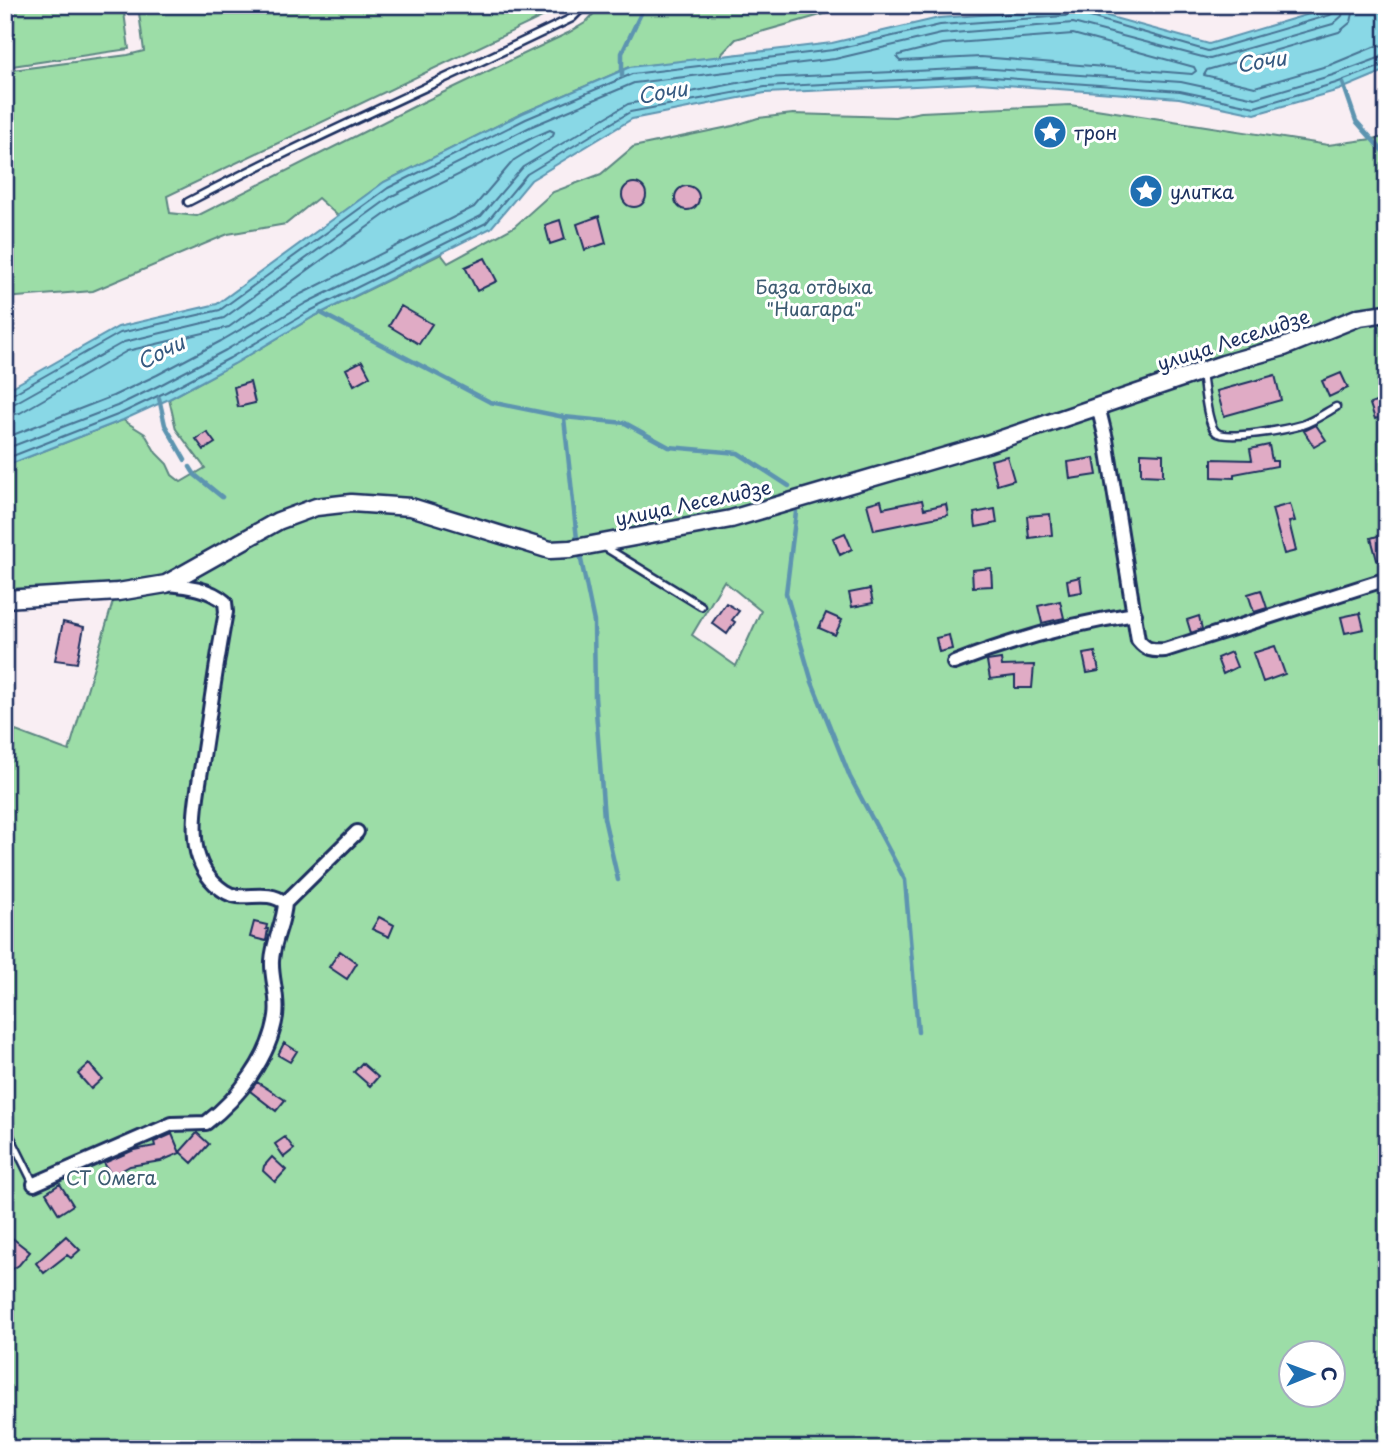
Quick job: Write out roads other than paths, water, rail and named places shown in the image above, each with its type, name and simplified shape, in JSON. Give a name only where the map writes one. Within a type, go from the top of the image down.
[{"type":"street","name":"улица Леселидзе","points":[[5,599],[118,592],[166,584],[278,521],[316,507],[351,503],[411,506],[550,550],[731,519],[987,444],[1201,371],[1284,347],[1359,317],[1387,313]]},
{"type":"street","points":[[1098,406],[1106,439],[1139,639],[1144,648],[1152,651],[1165,650],[1387,579]]},
{"type":"street","points":[[166,584],[202,590],[218,595],[225,602],[226,612],[195,813],[197,850],[204,872],[233,896],[264,895],[277,897],[285,903]]},
{"type":"street","points":[[954,663],[1032,638],[1135,614]]},
{"type":"street","points":[[34,1184],[172,1124],[206,1123],[253,1074],[271,1038],[277,1014],[272,962],[276,937],[284,919],[285,903],[357,832]]},
{"type":"lane","points":[[188,202],[267,161],[462,72],[572,18],[585,5]]},
{"type":"lane","points":[[1201,371],[1211,422],[1216,432],[1221,435],[1242,435],[1303,425],[1336,407]]},
{"type":"lane","points":[[598,543],[701,607]]},
{"type":"lane","points":[[5,1126],[34,1184]]},
{"type":"water","name":"Сочи","points":[[1339,5],[1387,5],[1387,70],[1339,90],[1255,114],[1179,98],[979,83],[765,93],[632,119],[531,180],[491,228],[313,317],[169,399],[5,466],[5,391],[118,327],[217,304],[384,182],[523,113],[630,67],[832,43],[939,18],[1078,8],[1209,44]]},
{"type":"waterway","points":[[622,76],[622,53],[645,5]]},
{"type":"waterway","points":[[1343,83],[1356,121],[1387,156]]},
{"type":"waterway","points":[[321,313],[490,402],[564,417],[625,423],[669,447],[738,453],[789,486]]},
{"type":"waterway","points":[[159,398],[165,425],[185,460]]},
{"type":"waterway","points":[[564,418],[577,539]]},
{"type":"waterway","points":[[190,467],[195,475],[222,497]]},
{"type":"waterway","points":[[796,512],[786,593],[812,682],[850,777],[905,880],[918,1032]]},
{"type":"waterway","points":[[580,555],[594,622],[595,697],[604,818],[618,880]]},
{"type":"place","name":"трон","points":[[1050,132]]},
{"type":"place","name":"улитка","points":[[1146,191]]},
{"type":"park label","name":"База отдыха \"Ниагара\"","points":[[814,297]]},
{"type":"park label","name":"СТ Омега","points":[[111,1177]]}]
